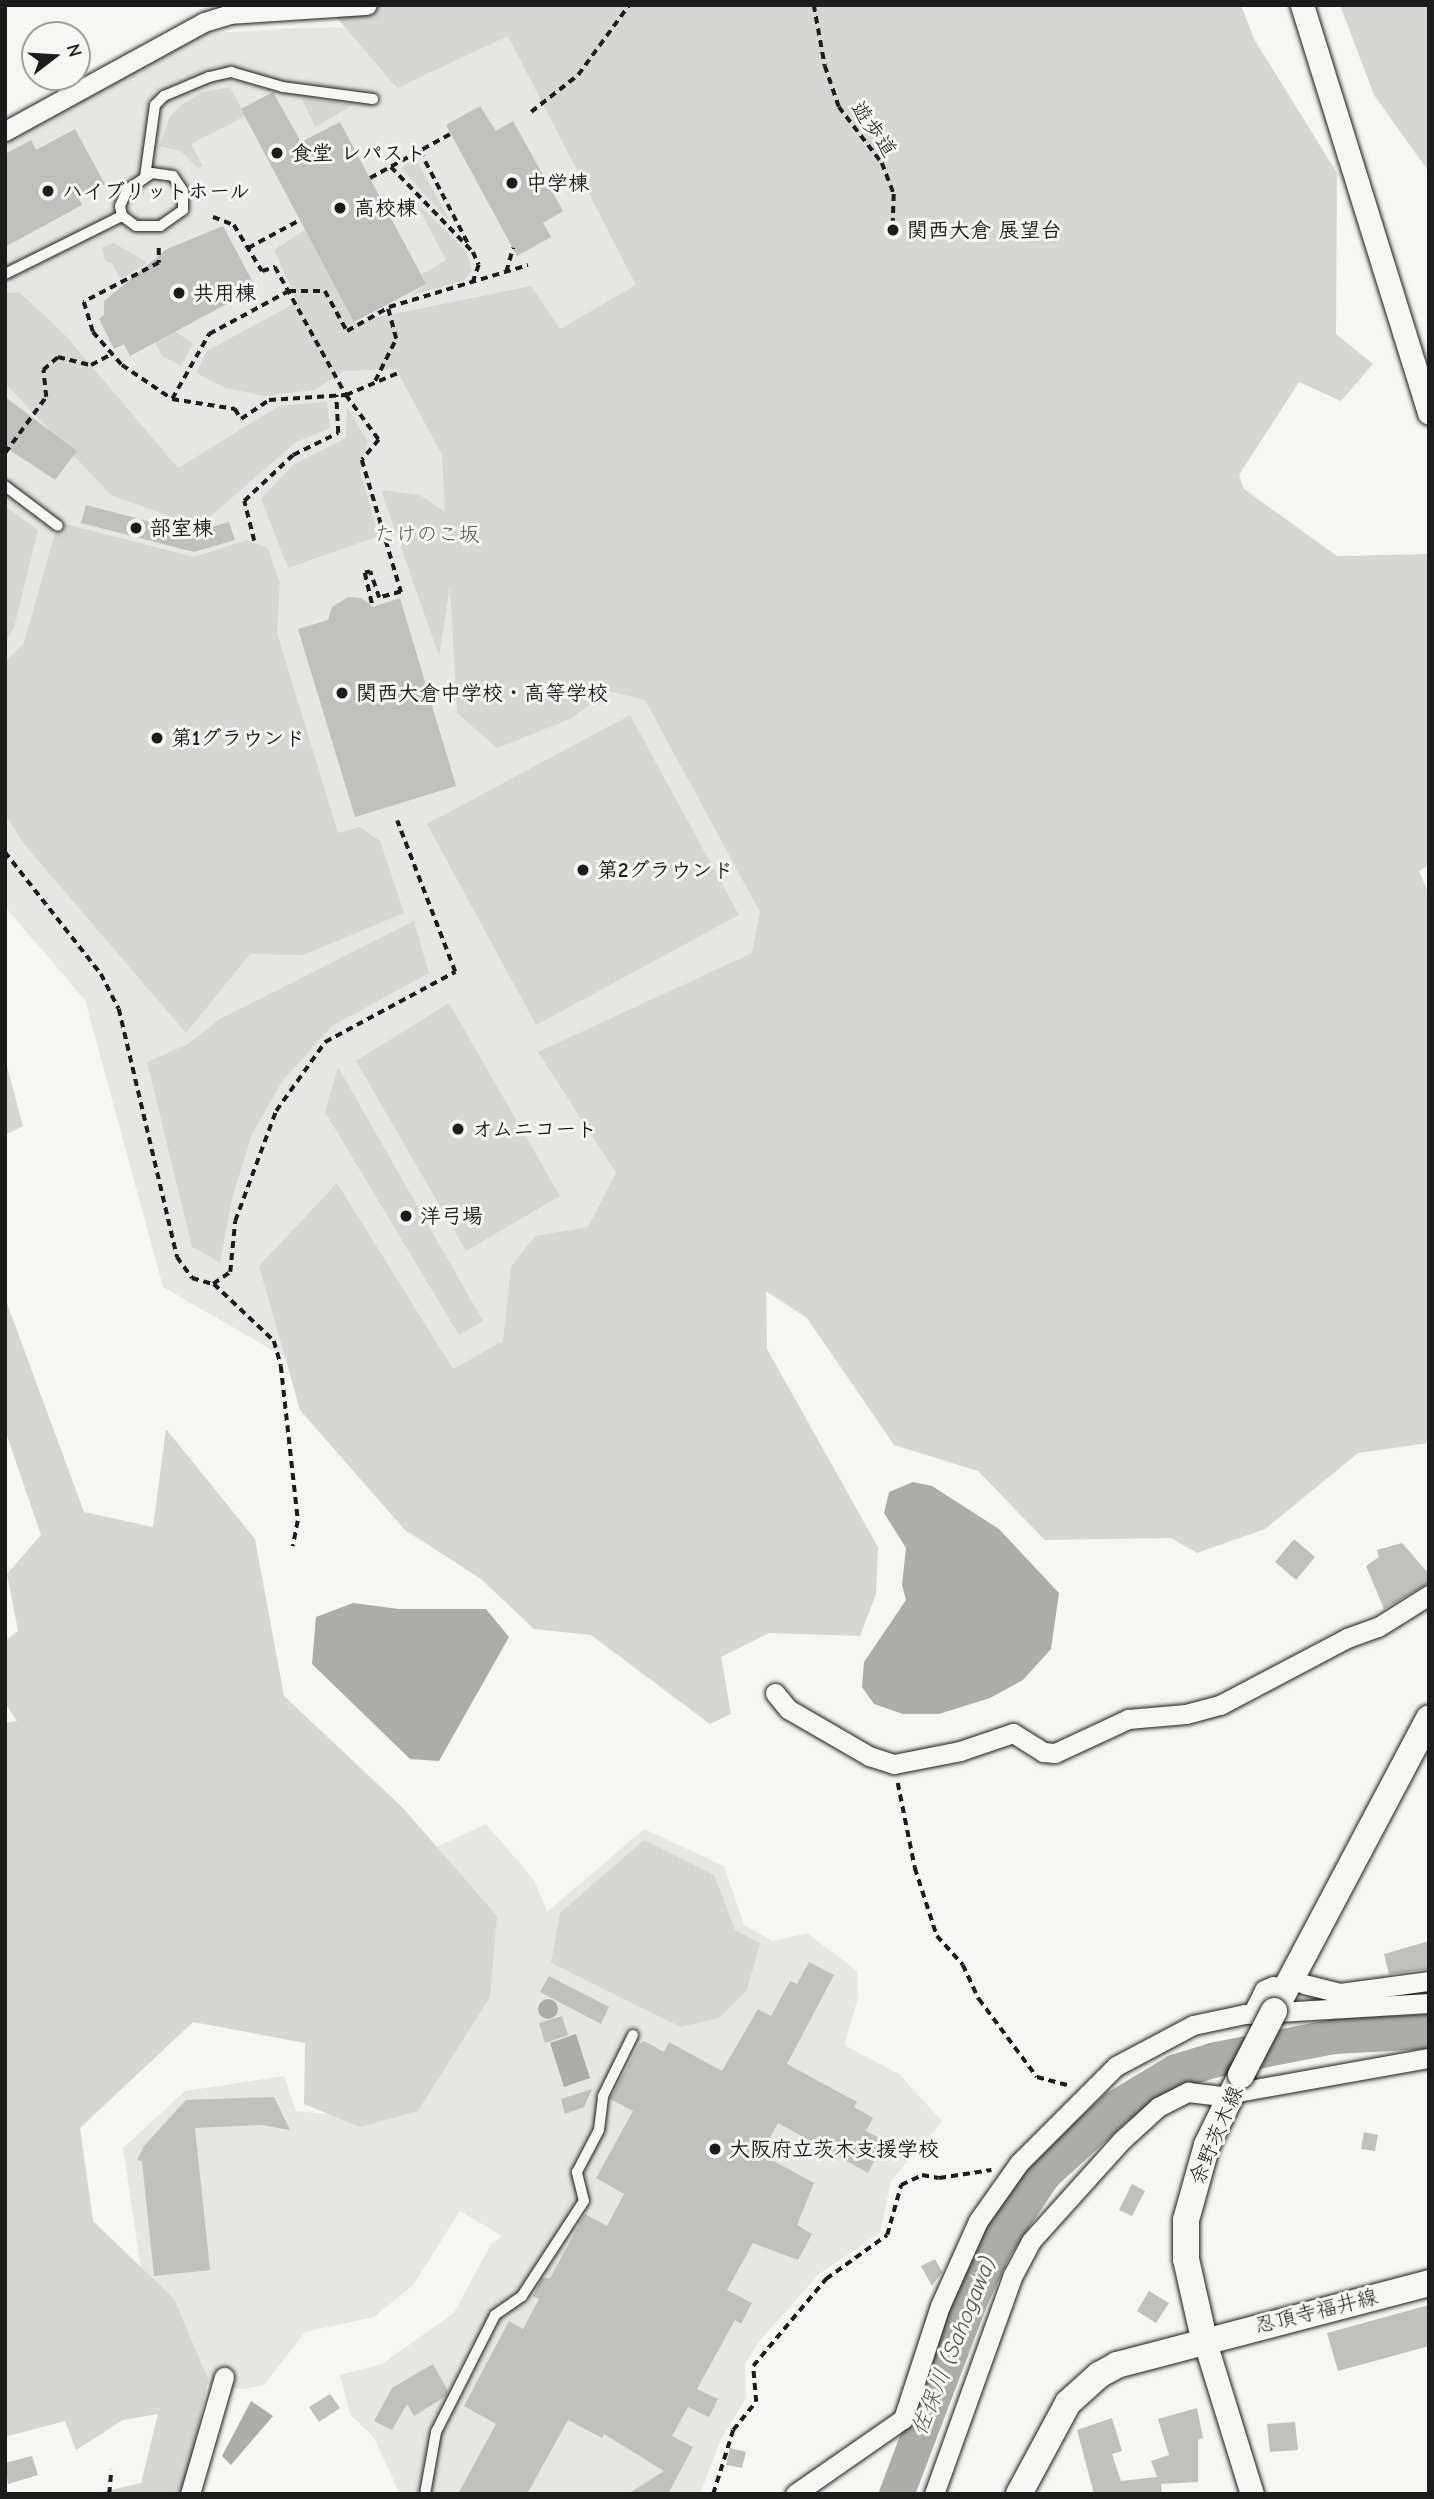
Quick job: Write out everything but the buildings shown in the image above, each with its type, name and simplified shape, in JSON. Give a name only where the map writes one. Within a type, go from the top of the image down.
[{"type":"main road","name":"余野茨木線","points":[[1204,2339],[1186,2259],[1186,2220],[1207,2145],[1234,2088],[1266,2004],[1429,1718]]},
{"type":"main road","name":"忍頂寺福井線","points":[[1204,2339],[1429,2283]]},
{"type":"main road","points":[[1019,2494],[1068,2403],[1088,2384],[1127,2361],[1204,2339]]},
{"type":"street","points":[[5,131],[204,22],[230,14],[367,5]]},
{"type":"street","points":[[1303,5],[1429,413]]},
{"type":"street","points":[[775,1693],[788,1709],[869,1756],[894,1764],[960,1751],[1013,1733],[1043,1752],[1055,1753],[1128,1719],[1202,1712],[1347,1638],[1378,1627],[1429,1595]]},
{"type":"street","points":[[1304,1984],[1340,1993],[1429,1981]]},
{"type":"street","points":[[795,2494],[903,2419],[956,2266],[978,2221],[1018,2163],[1116,2066],[1193,2025],[1266,2004],[1429,2003]]},
{"type":"street","points":[[934,2494],[1013,2275],[1031,2241],[1122,2140],[1158,2108],[1188,2092],[1234,2088],[1429,2058]]},
{"type":"street","points":[[1204,2339],[1252,2494]]},
{"type":"street","points":[[190,2494],[224,2377]]},
{"type":"lane","points":[[145,177],[155,106],[164,96],[209,77],[231,72],[283,87],[373,99]]},
{"type":"lane","points":[[158,172],[173,176],[183,191],[183,210],[168,223],[152,227],[136,226],[122,216],[127,190],[145,177],[158,172]]},
{"type":"lane","points":[[5,274],[122,216]]},
{"type":"lane","points":[[5,486],[58,526]]},
{"type":"lane","points":[[425,2494],[436,2432],[495,2315],[522,2295],[584,2201],[577,2172],[598,2130],[603,2096],[633,2035]]},
{"type":"path","points":[[531,112],[578,75],[629,5]]},
{"type":"path","name":"遊歩道","points":[[814,5],[825,66],[839,107],[882,163],[894,194],[893,230]]},
{"type":"path","points":[[370,178],[450,134]]},
{"type":"path","points":[[420,151],[479,265],[473,282]]},
{"type":"path","points":[[391,167],[473,252]]},
{"type":"path","points":[[213,217],[234,225],[262,271],[275,267],[346,395],[379,440],[362,460],[401,592],[379,598],[370,572],[365,573],[373,607]]},
{"type":"path","points":[[248,248],[300,220]]},
{"type":"path","points":[[159,248],[159,262],[84,302],[93,332],[112,354],[172,399],[235,409],[241,419],[270,400],[346,395],[398,373]]},
{"type":"path","points":[[506,272],[513,248]]},
{"type":"path","points":[[172,399],[209,334],[289,291],[325,291],[346,331],[388,306],[528,265]]},
{"type":"path","points":[[374,383],[396,340],[388,306]]},
{"type":"path","points":[[5,453],[46,397],[43,370],[58,358],[90,365],[112,354]]},
{"type":"path","points":[[254,541],[244,501],[293,455],[338,433],[336,395]]},
{"type":"path","points":[[214,1284],[230,1272],[235,1221],[276,1111],[325,1042],[454,972],[397,821]]},
{"type":"path","points":[[5,852],[101,974],[119,1009],[177,1257],[192,1278],[214,1284],[274,1341],[281,1367],[298,1521],[293,1547]]},
{"type":"path","points":[[894,1764],[915,1868],[937,1936],[963,1965],[979,1999],[1009,2033],[1037,2077],[1088,2091]]},
{"type":"path","points":[[713,2494],[733,2430],[756,2402],[753,2366],[827,2279],[887,2235],[901,2185],[922,2175],[950,2178],[1018,2163]]},
{"type":"path","points":[[108,2494],[111,2470]]},
{"type":"shaded area","name":"関西大倉中学校・高等学校","points":[[555,25],[693,317],[865,1063],[446,1450],[163,1287],[85,1000],[5,907],[5,140],[201,34],[298,28]]},
{"type":"shaded area","points":[[913,1482],[932,1486],[999,1529],[1059,1593],[1051,1649],[1023,1680],[990,1698],[939,1714],[903,1714],[874,1704],[862,1687],[864,1662],[906,1600],[902,1585],[906,1548],[884,1513],[889,1492]]},
{"type":"shaded area","points":[[353,1603],[399,1609],[486,1609],[509,1637],[439,1761],[410,1759],[312,1664],[316,1617]]},
{"type":"shaded area","name":"大阪府立茨木支援学校","points":[[486,1824],[534,1880],[547,1912],[644,1829],[724,1866],[744,1925],[773,1941],[807,1933],[857,1971],[858,1998],[844,2045],[899,2074],[942,2121],[891,2181],[880,2233],[819,2274],[760,2340],[745,2364],[746,2398],[720,2441],[700,2494],[400,2494],[374,2438],[350,2414],[340,2375],[382,2364],[454,2313],[491,2244],[502,2236],[460,2211],[413,2285],[374,2317],[305,2332],[264,2385],[243,2389],[192,2383],[144,2289],[123,2148],[185,2091],[284,2076],[296,2111],[358,2117],[430,1850]]},
{"type":"shaded area","points":[[548,1999],[555,2002],[558,2009],[555,2016],[548,2019],[541,2016],[538,2009],[541,2002]]},
{"type":"shaded area","points":[[576,2034],[590,2078],[564,2087],[550,2043]]},
{"type":"shaded area","points":[[251,2401],[273,2416],[231,2465],[222,2456]]},
{"type":"green space","name":"たけのこ坂","points":[[326,5],[1241,5],[1254,39],[1337,173],[1336,334],[1373,364],[1341,401],[1299,382],[1239,475],[1244,489],[1337,556],[1429,554],[1429,865],[1419,871],[1429,894],[1429,1443],[1358,1453],[1265,1529],[1197,1553],[1171,1538],[1045,1540],[978,1471],[894,1445],[807,1318],[766,1291],[767,1349],[878,1547],[876,1594],[860,1636],[769,1633],[721,1657],[731,1714],[710,1724],[591,1635],[534,1629],[481,1579],[405,1530],[300,1410],[259,1266],[337,1183],[453,1369],[503,1341],[511,1267],[535,1236],[588,1227],[616,1173],[538,1052],[752,953],[760,912],[645,700],[609,691],[570,719],[497,748],[457,713],[450,587],[439,656],[381,490],[420,495],[445,512],[442,455],[396,369],[345,371],[314,390],[264,396],[226,388],[196,373],[207,351],[297,302],[274,250],[305,230],[355,322],[531,286],[560,329],[636,285],[508,36],[397,88]]},
{"type":"green space","points":[[1340,5],[1429,5],[1429,172],[1374,95]]},
{"type":"green space","points":[[230,87],[245,116],[191,144],[203,166],[198,168],[181,151],[159,146],[170,117],[180,106],[203,92]]},
{"type":"green space","points":[[302,99],[350,104],[351,106],[315,127]]},
{"type":"green space","points":[[416,159],[451,223],[401,168]]},
{"type":"green space","points":[[415,201],[466,251],[472,270],[463,281],[411,295],[426,284],[421,275],[446,260]]},
{"type":"green space","points":[[114,243],[146,264],[120,279],[112,263],[105,261],[102,247]]},
{"type":"green space","points":[[19,292],[65,335],[178,468],[279,406],[327,402],[330,428],[296,442],[206,520],[180,520],[111,495],[5,383],[5,293]]},
{"type":"green space","points":[[175,331],[193,344],[181,366],[162,356],[155,342]]},
{"type":"green space","points":[[347,407],[368,442],[360,472],[379,536],[288,568],[261,499],[293,465],[346,438]]},
{"type":"green space","points":[[5,506],[38,530],[14,628],[5,642]]},
{"type":"green space","name":"第1グラウンド","points":[[58,522],[194,557],[247,540],[268,548],[280,583],[277,633],[338,833],[360,827],[380,841],[404,913],[303,955],[250,954],[186,1033],[24,844],[5,814],[5,662],[24,643]]},
{"type":"green space","name":"第2グラウンド","points":[[630,715],[739,915],[536,1025],[427,824]]},
{"type":"green space","points":[[414,921],[429,973],[332,1026],[283,1080],[252,1134],[233,1195],[220,1262],[192,1247],[147,1062],[188,1044],[220,1019]]},
{"type":"green space","name":"オムニコート","points":[[449,1003],[560,1196],[466,1251],[356,1061]]},
{"type":"green space","points":[[5,1059],[23,1126],[5,1135]]},
{"type":"green space","name":"洋弓場","points":[[338,1067],[483,1321],[459,1335],[325,1112]]},
{"type":"green space","points":[[5,1298],[84,1512],[153,1527],[166,1429],[255,1539],[284,1696],[402,1807],[497,1916],[490,1997],[418,2111],[360,2127],[304,2104],[305,2043],[193,2022],[80,2128],[93,2221],[174,2299],[208,2379],[185,2494],[93,2494],[141,2483],[158,2414],[123,2420],[76,2450],[65,2421],[5,2437],[5,1723],[17,1721],[5,1703],[5,1641],[18,1631],[7,1574],[41,1535],[5,1430]]},
{"type":"green space","points":[[644,1840],[714,1875],[735,1930],[760,1943],[747,1990],[719,2018],[681,2027],[551,1963],[560,1913]]},
{"type":"waterway","name":"佐保川 (Sahogawa)","points":[[896,2494],[968,2304],[994,2247],[1044,2173],[1116,2107],[1176,2071],[1211,2060],[1333,2036],[1429,2031]]},
{"type":"place","name":"食堂 レパスト","points":[[277,153]]},
{"type":"place","name":"中学棟","points":[[512,183]]},
{"type":"place","name":"ハイブリットホール","points":[[48,191]]},
{"type":"place","name":"高校棟","points":[[340,208]]},
{"type":"place","name":"関西大倉 展望台","points":[[893,230]]},
{"type":"place","name":"共用棟","points":[[179,293]]},
{"type":"place","name":"部室棟","points":[[136,528]]},
{"type":"place","name":"関西大倉中学校・高等学校","points":[[342,693]]},
{"type":"place","name":"第1グラウンド","points":[[157,738]]},
{"type":"place","name":"第2グラウンド","points":[[583,870]]},
{"type":"place","name":"オムニコート","points":[[458,1129]]},
{"type":"place","name":"洋弓場","points":[[406,1216]]},
{"type":"place","name":"大阪府立茨木支援学校","points":[[715,2149]]}]
